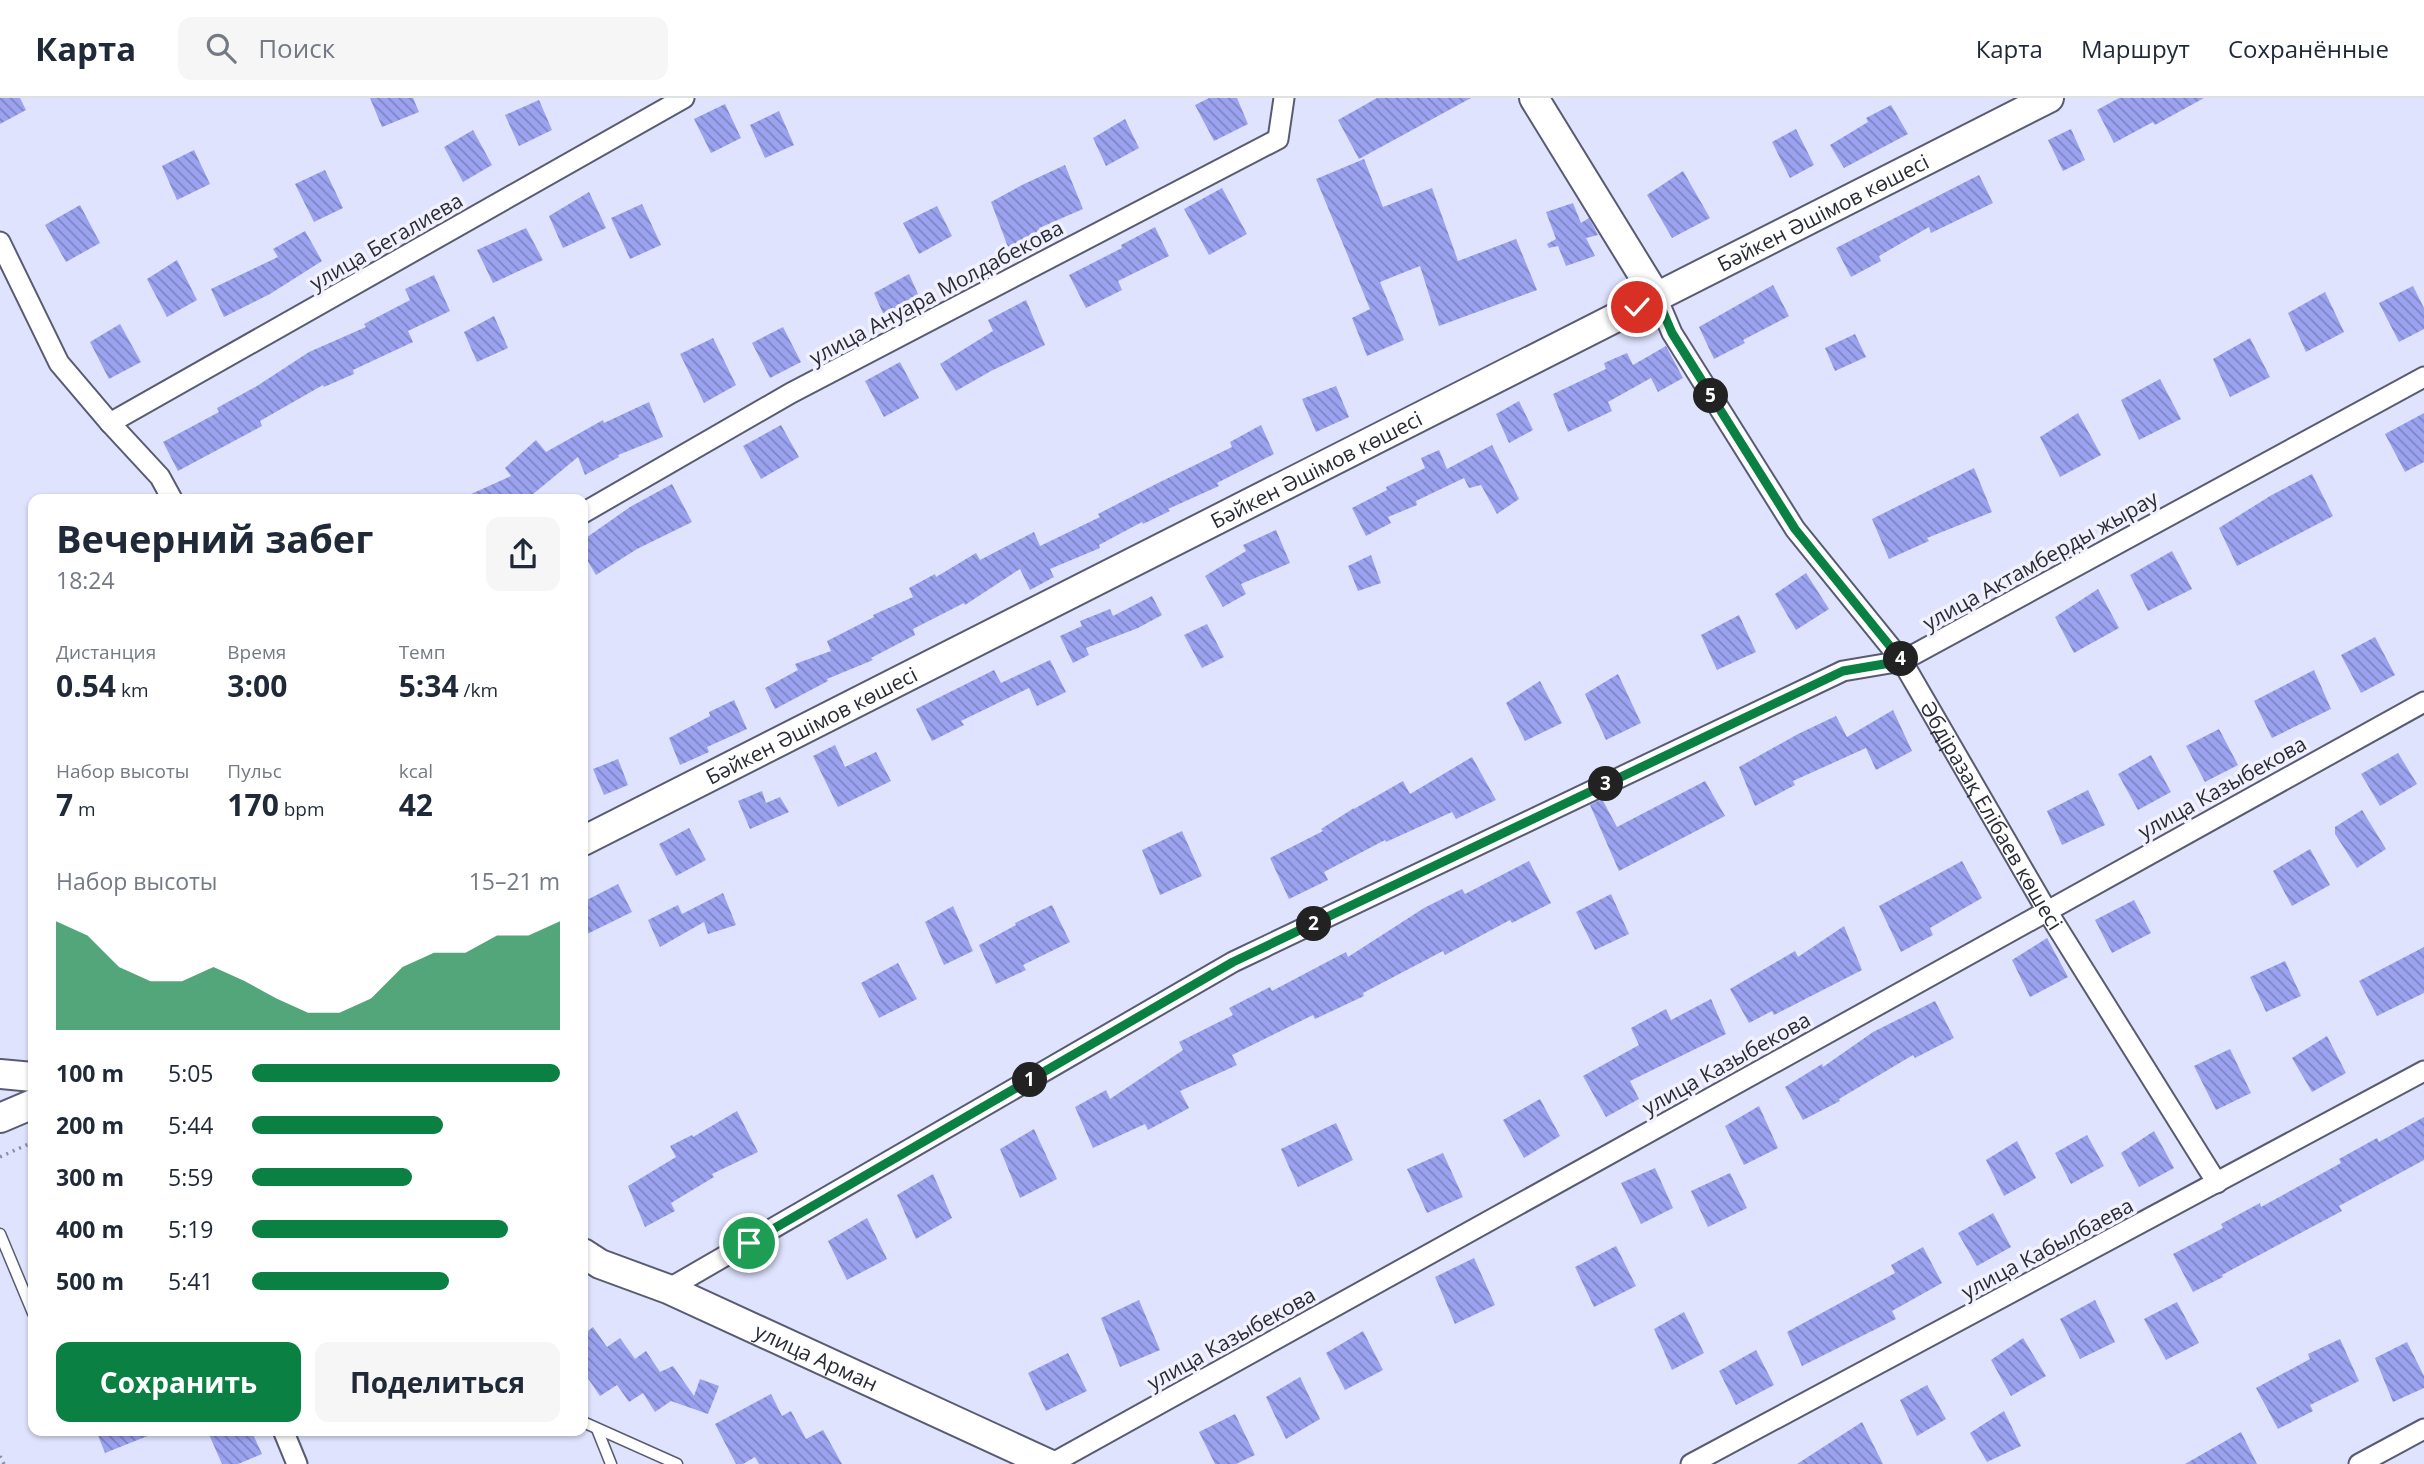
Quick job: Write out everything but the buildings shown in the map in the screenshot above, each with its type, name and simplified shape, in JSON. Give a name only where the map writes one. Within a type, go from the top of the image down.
[{"type":"main road","name":"Әбдіразақ Елібаев көшесі","points":[[1534,98],[1657,298]]},
{"type":"main road","name":"Бәйкен Әшімов көшесі","points":[[588,838],[2049,98]]},
{"type":"main road","points":[[0,1074],[28,1077]]},
{"type":"main road","points":[[0,1118],[28,1106]]},
{"type":"main road","name":"улица Арман","points":[[588,1256],[600,1264],[668,1289],[1050,1464]]},
{"type":"street","name":"улица Бегалиева","points":[[110,424],[684,98]]},
{"type":"street","name":"улица Ануара Молдабекова","points":[[588,510],[791,393],[1278,139],[1284,98]]},
{"type":"street","points":[[0,242],[59,363],[110,424],[160,477],[169,494]]},
{"type":"street","name":"Әбдіразақ Елібаев көшесі","points":[[1657,298],[1672,333],[1795,529],[1902,661],[2046,911],[2217,1183]]},
{"type":"street","name":"улица Актамберды жырау","points":[[668,1289],[1233,962],[1843,671],[1902,661],[2424,377]]},
{"type":"street","name":"улица Казыбекова","points":[[1050,1464],[2424,702]]},
{"type":"street","name":"улица Кабылбаева","points":[[1691,1464],[2424,1071]]},
{"type":"street","points":[[2359,1464],[2424,1429]]},
{"type":"street","points":[[286,1436],[298,1464]]},
{"type":"lane","points":[[0,1234],[28,1301]]},
{"type":"lane","points":[[588,1424],[677,1464]]},
{"type":"lane","points":[[597,1429],[611,1464]]},
{"type":"path","points":[[0,1157],[28,1144]]},
{"type":"path","points":[[0,1456],[4,1464]]},
{"type":"route","points":[[749,1243],[1233,962],[1843,671],[1902,661],[1795,529],[1672,333],[1657,298],[1637,307]]}]
